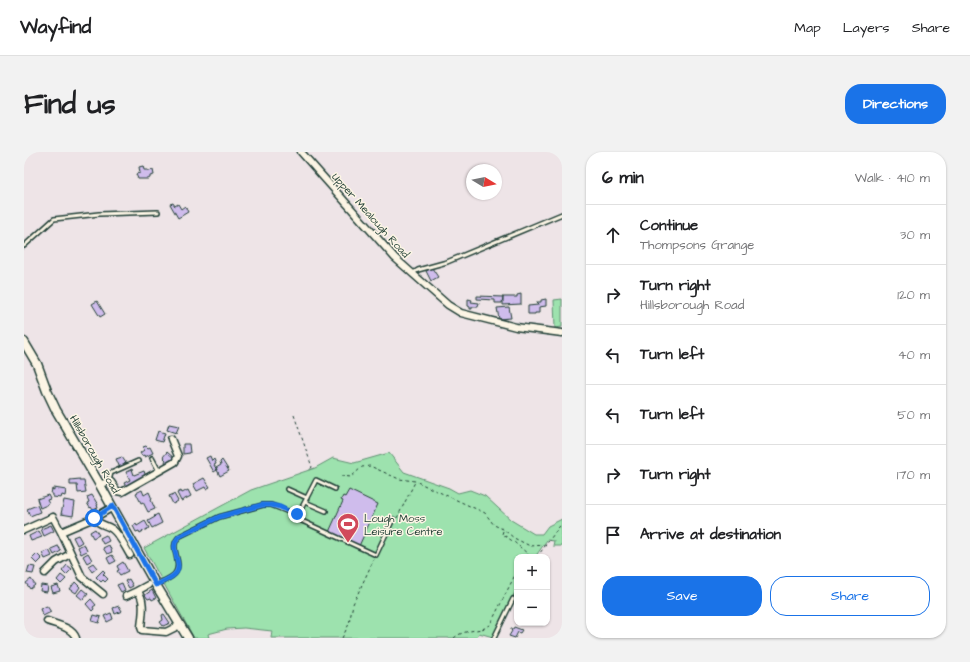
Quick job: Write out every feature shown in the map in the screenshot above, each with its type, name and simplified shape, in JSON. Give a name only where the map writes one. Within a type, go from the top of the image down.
[{"type":"main road","name":"Hillsborough Road","points":[[24,342],[37,364],[56,410],[113,506],[152,585],[188,638]]},
{"type":"street","name":"Upper Mealough Road","points":[[301,152],[395,258],[448,306],[457,311],[516,327],[562,333]]},
{"type":"street","points":[[100,485],[108,481],[111,482],[117,491],[122,492],[159,471],[177,459],[177,452],[171,439]]},
{"type":"street","points":[[61,532],[94,518],[113,506]]},
{"type":"street","points":[[24,530],[53,517],[82,577],[103,594]]},
{"type":"street","points":[[94,518],[98,523],[118,534],[130,555]]},
{"type":"street","points":[[45,573],[56,562],[70,554]]},
{"type":"street","points":[[126,596],[152,585]]},
{"type":"street","points":[[137,591],[140,593],[142,606],[142,630],[166,632],[180,625]]},
{"type":"street","points":[[47,621],[71,630],[76,638]]},
{"type":"lane","points":[[24,246],[54,219],[99,214],[158,212]]},
{"type":"lane","points":[[413,273],[418,270],[447,262],[562,214]]},
{"type":"lane","points":[[152,458],[159,471]]},
{"type":"lane","points":[[108,481],[111,472],[138,460]]},
{"type":"lane","points":[[294,514],[301,511],[316,480],[335,489]]},
{"type":"lane","points":[[287,489],[326,511]]},
{"type":"lane","points":[[152,585],[173,576],[177,571],[178,565],[174,544],[177,538],[219,517],[262,505],[280,507],[299,517],[297,519],[302,522],[376,555],[393,519]]},
{"type":"lane","points":[[494,638],[513,599]]},
{"type":"path","points":[[294,415],[312,467],[309,471]]},
{"type":"path","points":[[342,476],[352,477],[362,467],[370,466],[400,479],[415,481],[485,513],[494,525],[530,546],[546,545]]},
{"type":"path","points":[[393,519],[396,519],[415,481]]},
{"type":"path","points":[[539,554],[562,523]]},
{"type":"path","points":[[503,530],[502,534],[528,554]]},
{"type":"path","points":[[342,638],[349,624],[353,604],[376,555]]},
{"type":"path","points":[[454,638],[474,629],[487,628],[490,625],[514,577]]},
{"type":"green space","points":[[562,299],[562,327],[555,328],[554,300]]},
{"type":"green space","name":"Lough Moss Leisure Centre","points":[[389,453],[404,472],[449,488],[458,493],[470,490],[485,496],[511,520],[534,534],[542,534],[548,526],[562,519],[562,546],[553,546],[554,541],[547,540],[537,554],[514,554],[514,594],[493,637],[479,633],[476,638],[271,638],[272,631],[244,628],[227,629],[208,634],[209,638],[194,638],[144,548],[251,490],[315,468],[333,458],[354,463]]},
{"type":"building","points":[[143,166],[144,170],[153,170],[154,175],[150,176],[148,179],[138,179],[136,174],[140,173],[139,167]]},
{"type":"building","points":[[173,203],[175,206],[178,204],[181,209],[185,206],[188,212],[178,218],[170,204]]},
{"type":"building","points":[[432,268],[438,277],[431,281],[426,271]]},
{"type":"building","points":[[521,294],[521,304],[503,305],[503,297],[517,297],[517,295]]},
{"type":"building","points":[[477,296],[503,297],[502,303],[495,303],[495,300],[477,299]]},
{"type":"building","points":[[468,299],[472,300],[471,302],[479,303],[478,307],[472,307],[472,309],[470,309],[468,306]]},
{"type":"building","points":[[546,299],[546,306],[539,307],[539,313],[528,314],[528,306],[538,305],[537,302],[541,302],[541,300]]},
{"type":"building","points":[[97,301],[105,314],[100,317],[92,304]]},
{"type":"building","points":[[509,307],[511,318],[499,319],[497,308]]},
{"type":"building","points":[[169,424],[179,426],[176,433],[167,430]]},
{"type":"building","points":[[158,431],[165,433],[162,442],[155,440]]},
{"type":"building","points":[[183,444],[189,444],[190,453],[183,454]]},
{"type":"building","points":[[146,446],[148,448],[150,447],[153,453],[145,457],[140,453],[144,450],[143,447]]},
{"type":"building","points":[[167,452],[174,458],[167,465],[165,462],[166,460],[163,457]]},
{"type":"building","points":[[210,456],[212,461],[214,459],[216,464],[214,465],[217,470],[214,472],[206,458]]},
{"type":"building","points":[[122,457],[126,463],[120,468],[116,459]]},
{"type":"building","points":[[222,460],[229,471],[220,476],[216,468],[221,465],[220,462]]},
{"type":"building","points":[[132,469],[134,475],[144,471],[146,477],[127,489],[124,483],[130,480],[126,472]]},
{"type":"building","points":[[204,478],[210,487],[206,489],[205,487],[197,491],[193,484]]},
{"type":"building","points":[[80,479],[80,481],[84,481],[86,492],[78,493],[77,485],[70,485],[70,480]]},
{"type":"building","points":[[54,488],[66,490],[65,496],[62,495],[61,498],[53,497],[53,494],[51,494],[52,489],[54,490]]},
{"type":"building","points":[[142,490],[144,495],[149,492],[155,509],[148,512],[143,502],[141,503],[136,493]]},
{"type":"building","points":[[188,490],[191,496],[181,501],[177,493],[181,491],[182,493]]},
{"type":"building","points":[[349,490],[378,504],[359,546],[329,532],[343,501],[341,500],[343,496],[345,497]]},
{"type":"building","points":[[174,494],[178,501],[173,504],[169,496]]},
{"type":"building","points":[[48,495],[50,499],[47,500],[49,504],[40,508],[37,499]]},
{"type":"building","points":[[92,495],[98,505],[98,508],[93,510],[87,503],[89,502],[87,497]]},
{"type":"building","points":[[64,500],[75,502],[73,516],[61,514]]},
{"type":"building","points":[[37,505],[40,512],[30,516],[27,509]]},
{"type":"building","points":[[158,514],[162,523],[152,528],[148,521]]},
{"type":"building","points":[[145,521],[149,528],[140,533],[139,531],[136,532],[133,526],[136,524],[137,526]]},
{"type":"building","points":[[51,525],[54,531],[44,536],[41,529]]},
{"type":"building","points":[[95,529],[99,535],[93,538],[90,532]]},
{"type":"building","points":[[39,531],[42,537],[31,541],[29,536]]},
{"type":"building","points":[[78,535],[82,542],[77,545],[73,537]]},
{"type":"building","points":[[106,535],[109,541],[103,544],[100,538]]},
{"type":"building","points":[[84,544],[87,551],[81,554],[78,547]]},
{"type":"building","points":[[109,545],[112,552],[107,554],[103,548]]},
{"type":"building","points":[[58,546],[61,551],[54,555],[51,549]]},
{"type":"building","points":[[49,550],[52,556],[45,559],[42,553]]},
{"type":"building","points":[[88,553],[92,560],[87,563],[83,556]]},
{"type":"building","points":[[37,554],[42,559],[37,564],[32,559]]},
{"type":"building","points":[[112,555],[116,561],[110,564],[107,558]]},
{"type":"building","points":[[123,562],[128,571],[120,575],[117,571],[119,570],[117,566]]},
{"type":"building","points":[[93,563],[97,568],[92,572],[88,566]]},
{"type":"building","points":[[67,565],[72,569],[66,575],[62,571]]},
{"type":"building","points":[[29,566],[35,567],[33,574],[27,573]]},
{"type":"building","points":[[103,570],[105,572],[103,574],[108,579],[105,582],[103,580],[101,582],[96,577]]},
{"type":"building","points":[[61,575],[66,579],[61,584],[57,580]]},
{"type":"building","points":[[31,579],[35,585],[30,589],[26,583]]},
{"type":"building","points":[[129,579],[133,586],[129,588],[125,581]]},
{"type":"building","points":[[75,582],[80,587],[76,593],[70,589]]},
{"type":"building","points":[[122,583],[125,590],[121,592],[117,585]]},
{"type":"building","points":[[41,585],[48,586],[47,592],[40,591]]},
{"type":"building","points":[[58,585],[60,591],[53,593],[51,587]]},
{"type":"building","points":[[82,589],[88,594],[83,600],[77,595]]},
{"type":"building","points":[[152,590],[156,598],[152,600],[151,598],[148,599],[145,595]]},
{"type":"building","points":[[91,599],[96,605],[93,607],[94,609],[92,611],[86,604]]},
{"type":"building","points":[[47,606],[51,612],[43,616],[40,609]]},
{"type":"building","points":[[119,606],[122,611],[115,614],[113,608]]},
{"type":"building","points":[[111,613],[113,619],[107,622],[104,616]]},
{"type":"building","points":[[164,614],[170,623],[163,626],[160,622],[163,620],[162,615]]},
{"type":"building","points":[[94,615],[101,617],[99,623],[92,621]]},
{"type":"building","points":[[514,627],[522,630],[520,633],[518,632],[515,638],[509,636],[512,631],[511,629]]},
{"type":"place","name":"Lough Moss Leisure Centre","points":[[348,544]]},
{"type":"route","points":[[94,518],[113,506],[156,585],[173,576],[177,571],[178,565],[174,544],[180,536],[219,517],[262,505],[280,507],[297,514]]}]
